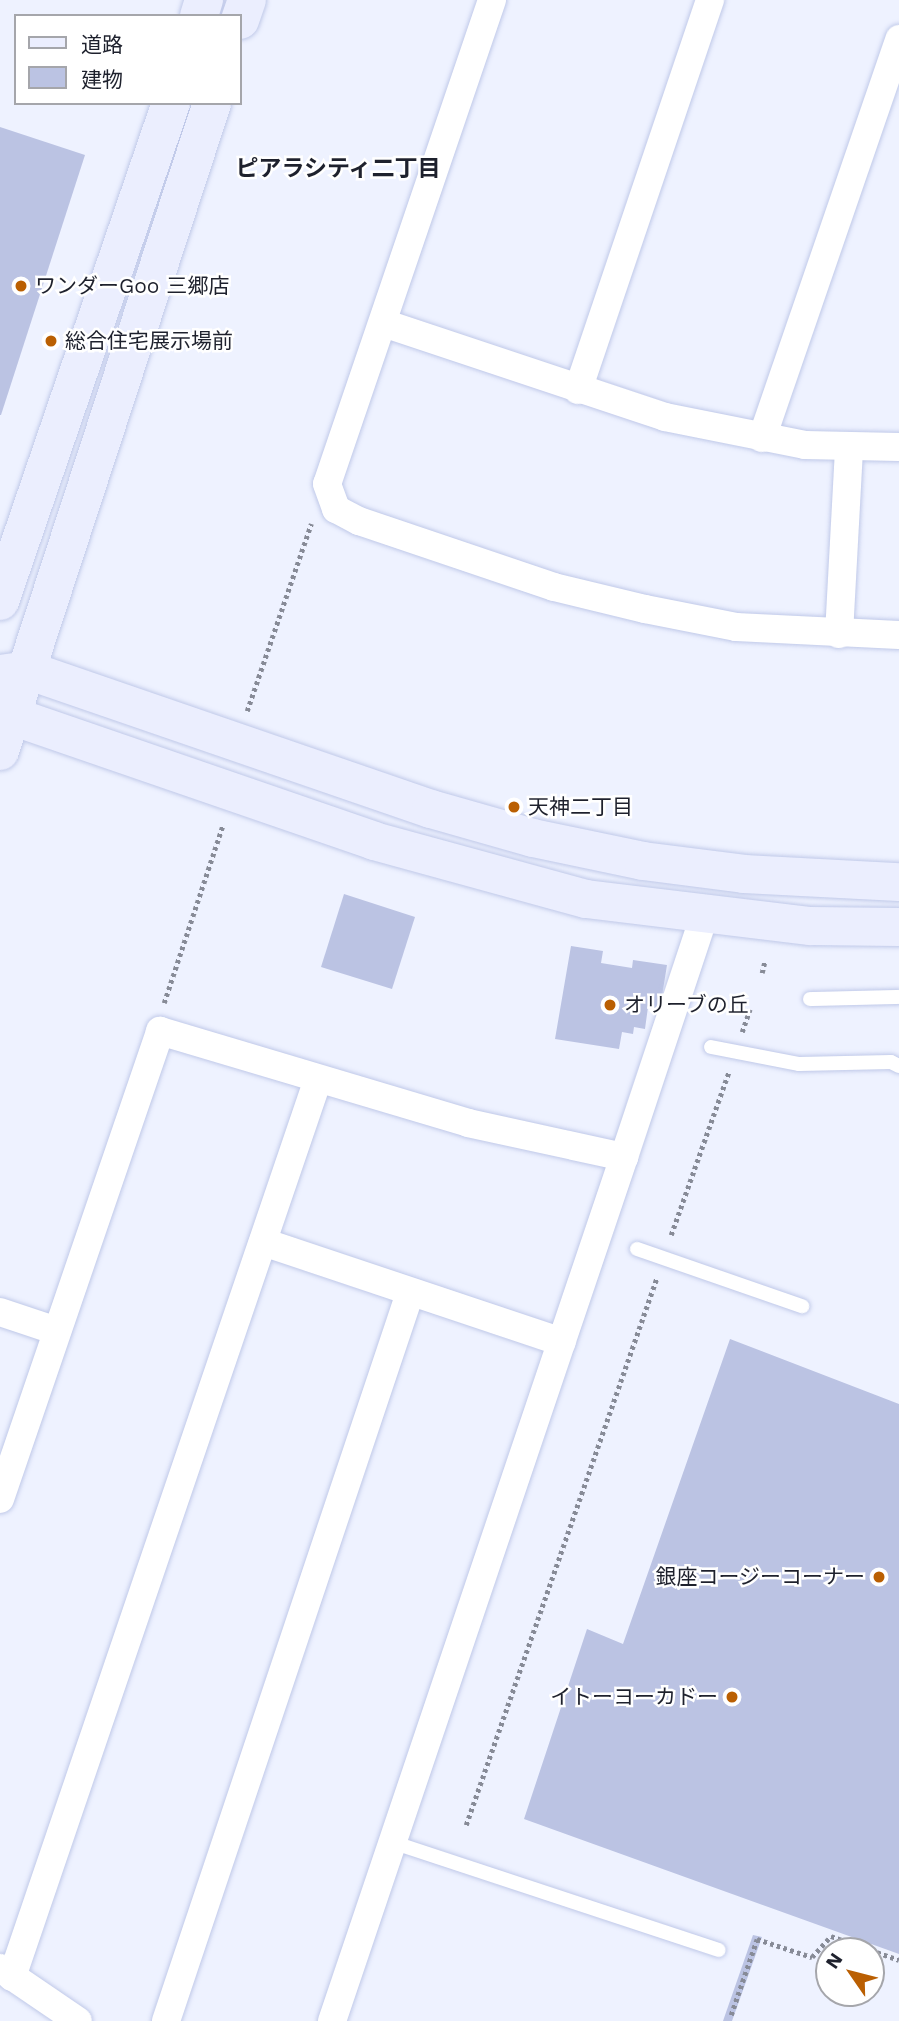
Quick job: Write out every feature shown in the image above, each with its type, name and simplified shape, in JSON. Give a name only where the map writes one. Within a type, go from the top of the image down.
[{"type":"street","points":[[492,0],[327,484],[336,509],[359,521],[554,587],[736,627],[899,635]]},
{"type":"street","points":[[578,390],[710,0]]},
{"type":"street","points":[[762,438],[899,38]]},
{"type":"street","points":[[0,601],[170,105]]},
{"type":"street","points":[[211,105],[13,672],[4,724],[374,841],[586,900],[704,916],[810,926],[899,927]]},
{"type":"street","points":[[383,323],[665,417],[762,438],[849,447],[899,447]]},
{"type":"street","points":[[839,634],[849,447]]},
{"type":"street","points":[[13,672],[431,809],[533,838],[643,861],[744,874],[899,882]]},
{"type":"street","points":[[332,2021],[704,916]]},
{"type":"street","points":[[0,1499],[160,1031],[468,1123],[624,1157]]},
{"type":"street","points":[[78,2021],[6,1972],[318,1079]]},
{"type":"street","points":[[263,1241],[410,1293],[562,1342]]},
{"type":"street","points":[[166,2021],[410,1293]]},
{"type":"street","points":[[0,1312],[57,1331]]},
{"type":"lane","points":[[810,999],[899,997]]},
{"type":"lane","points":[[711,1047],[799,1064],[896,1063]]},
{"type":"lane","points":[[637,1249],[802,1306]]},
{"type":"lane","points":[[392,1842],[719,1950]]},
{"type":"path","points":[[247,710],[327,484]]},
{"type":"path","points":[[160,1031],[162,1006],[223,822]]},
{"type":"path","points":[[762,973],[765,960]]},
{"type":"path","points":[[740,1036],[750,1009]]},
{"type":"path","points":[[671,1235],[730,1068]]},
{"type":"path","points":[[467,1825],[657,1276]]},
{"type":"path","points":[[731,2015],[757,1939],[812,1957],[831,1936],[899,1960]]},
{"type":"building","name":"ワンダーGoo 三郷店","points":[[0,127],[85,155],[1,415],[0,415]]},
{"type":"building","points":[[344,894],[415,917],[392,989],[321,967]]},
{"type":"building","points":[[571,946],[603,951],[601,963],[632,968],[633,960],[667,965],[660,1009],[648,1007],[645,1029],[634,1027],[633,1034],[622,1032],[619,1049],[555,1039]]},
{"type":"building","name":"イトーヨーカドー","points":[[730,1339],[899,1404],[899,1954],[885,1949],[885,1937],[852,1937],[524,1819],[587,1629],[623,1644]]},
{"type":"building","points":[[753,1935],[762,1937],[732,2021],[723,2021]]},
{"type":"place","name":"ワンダーGoo 三郷店","points":[[21,286]]},
{"type":"place","name":"総合住宅展示場前","points":[[51,341]]},
{"type":"place","name":"天神二丁目","points":[[514,807]]},
{"type":"place","name":"オリーブの丘","points":[[610,1005]]},
{"type":"place","name":"銀座コージーコーナー","points":[[879,1577]]},
{"type":"place","name":"イトーヨーカドー","points":[[732,1697]]},
{"type":"district","name":"ピアラシティ二丁目","points":[[338,169]]}]
